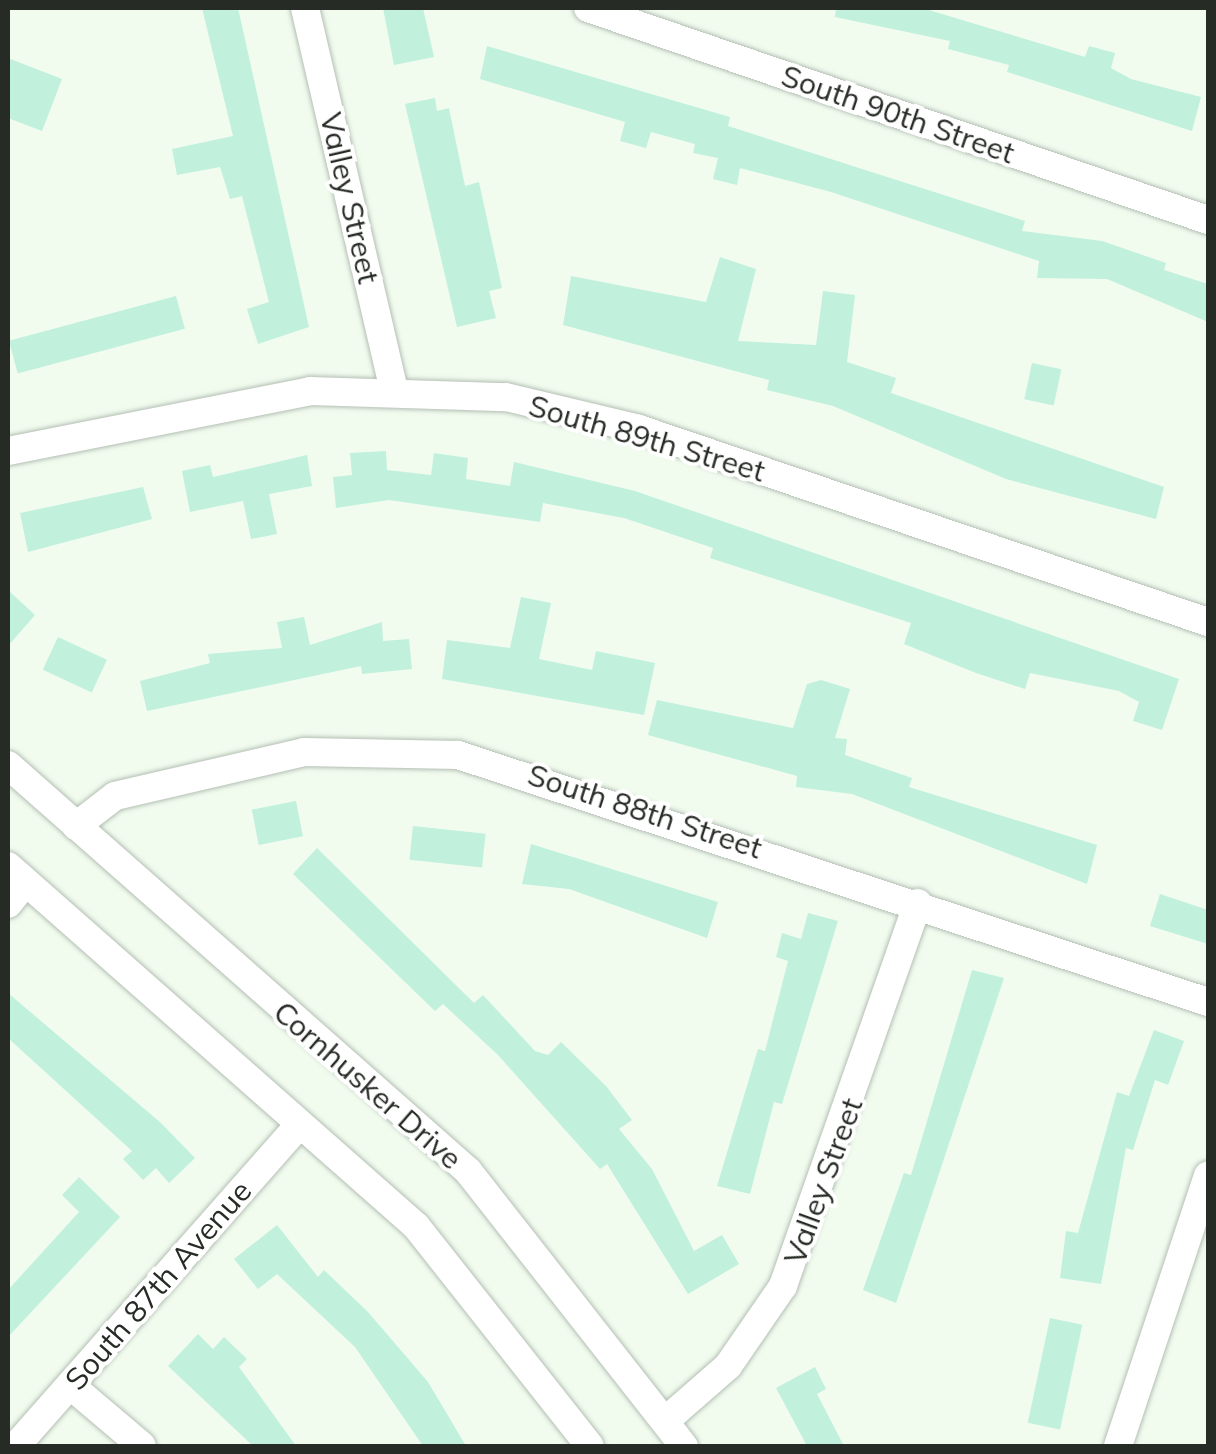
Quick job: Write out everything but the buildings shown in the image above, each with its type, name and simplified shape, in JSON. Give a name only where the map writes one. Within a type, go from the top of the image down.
[{"type":"street","name":"Valley Street","points":[[305,8],[394,389]]},
{"type":"street","name":"South 90th Street","points":[[588,8],[1208,220]]},
{"type":"street","name":"South 89th Street","points":[[8,452],[231,401],[394,389],[506,397],[639,429],[1208,622]]},
{"type":"street","name":"South 88th Street","points":[[76,826],[114,796],[304,752],[390,747],[528,771],[1208,1002]]},
{"type":"street","name":"Cornhusker Drive","points":[[8,765],[468,1171],[684,1446]]},
{"type":"street","points":[[8,904],[17,874],[300,1124],[460,1272],[590,1446]]},
{"type":"street","name":"Valley Street","points":[[665,1421],[728,1366],[790,1274],[918,903]]},
{"type":"street","name":"South 87th Avenue","points":[[16,1446],[300,1124]]},
{"type":"street","points":[[1118,1446],[1208,1176]]},
{"type":"street","points":[[70,1385],[142,1446]]}]
